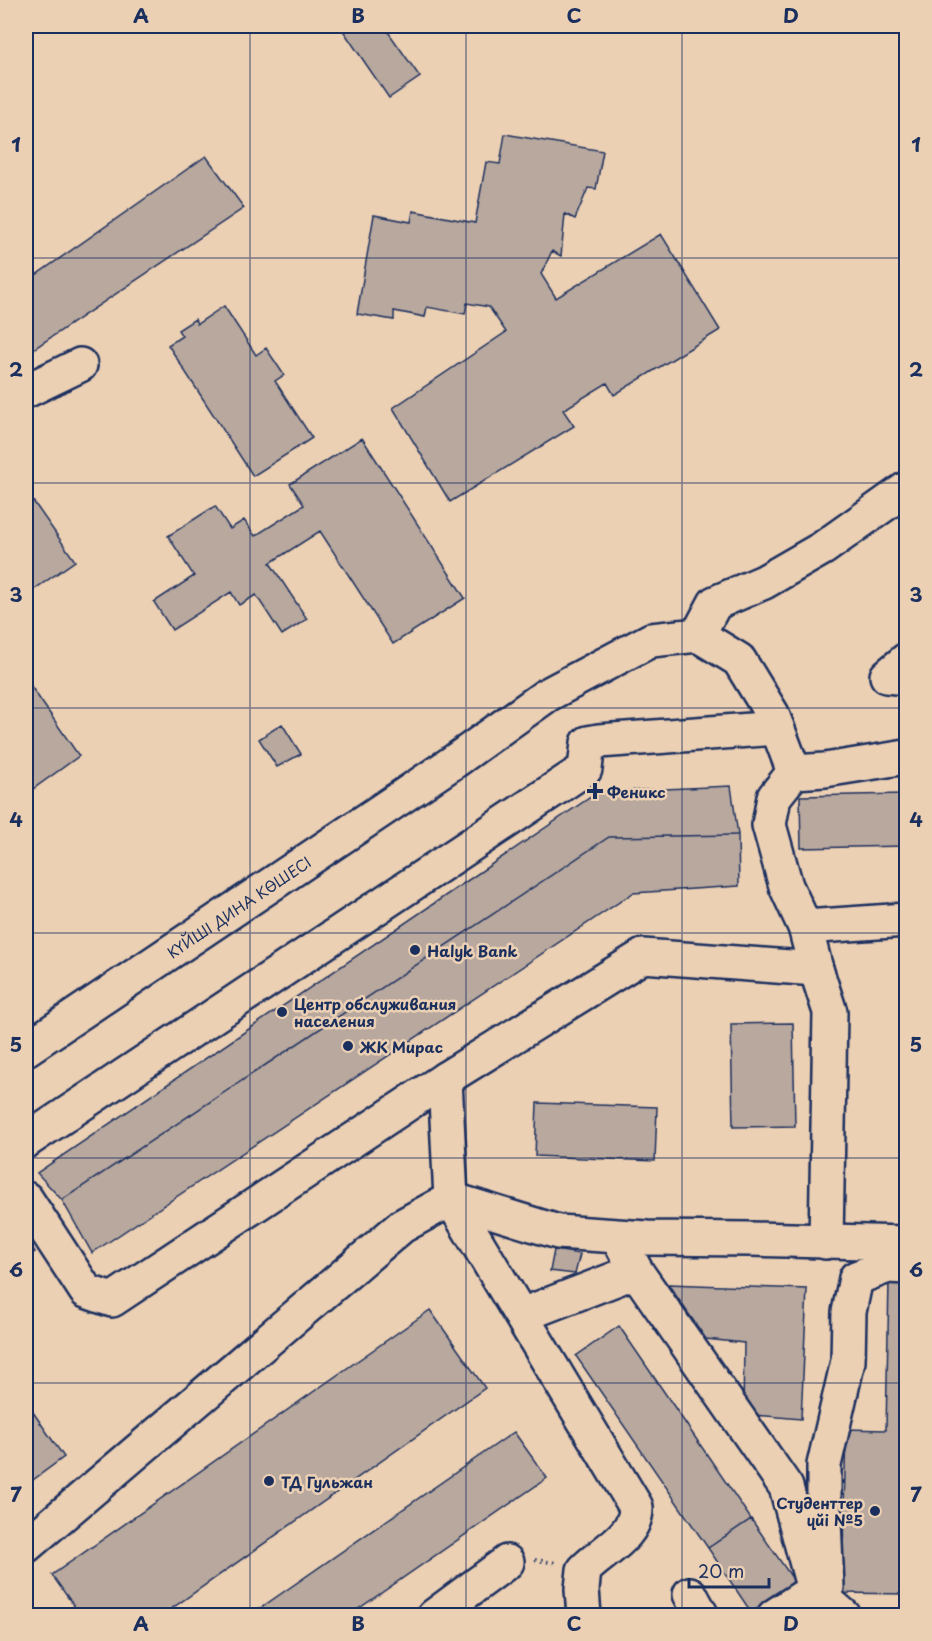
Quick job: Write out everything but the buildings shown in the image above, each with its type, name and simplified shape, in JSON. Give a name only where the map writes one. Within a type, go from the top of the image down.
[{"type":"street","points":[[26,391],[80,365]]},
{"type":"street","points":[[794,772],[772,714],[739,660],[698,635],[715,603],[764,582],[823,548],[906,489]]},
{"type":"street","name":"КҮЙШІ ДИНА КӨШЕСІ","points":[[26,1049],[452,763],[547,695],[651,640],[698,635]]},
{"type":"street","points":[[906,660],[887,676],[906,678]]},
{"type":"street","points":[[26,1141],[585,769],[588,743],[777,728]]},
{"type":"street","points":[[826,1242],[830,1012],[805,927],[786,886],[769,825],[774,797],[794,772],[825,770],[906,757]]},
{"type":"street","points":[[805,927],[906,920]]},
{"type":"street","points":[[26,1199],[86,1291],[112,1300],[445,1080],[643,956],[816,969]]},
{"type":"street","points":[[445,1080],[451,1199],[636,1507],[636,1516],[630,1531],[584,1570],[582,1589],[584,1616]]},
{"type":"street","points":[[26,1546],[402,1226],[451,1199],[558,1232],[618,1237],[906,1244]]},
{"type":"street","points":[[618,1237],[636,1271],[786,1487],[829,1602]]},
{"type":"street","points":[[829,1602],[824,1521],[824,1465],[848,1361],[849,1312],[856,1278],[888,1266],[906,1267]]},
{"type":"street","points":[[522,1315],[636,1271]]},
{"type":"street","points":[[434,1616],[507,1563]]},
{"type":"street","points":[[774,1616],[829,1602]]},
{"type":"path","points":[[507,1563],[540,1560],[584,1570]]},
{"type":"place","name":"Феникс","points":[[595,791]]},
{"type":"place","name":"Halyk Bank","points":[[415,950]]},
{"type":"place","name":"Центр обслуживания населения","points":[[282,1012]]},
{"type":"place","name":"ЖК Мирас","points":[[348,1046]]},
{"type":"place","name":"ТД Гульжан","points":[[269,1481]]},
{"type":"place","name":"Студенттер үйі №5","points":[[875,1511]]}]
